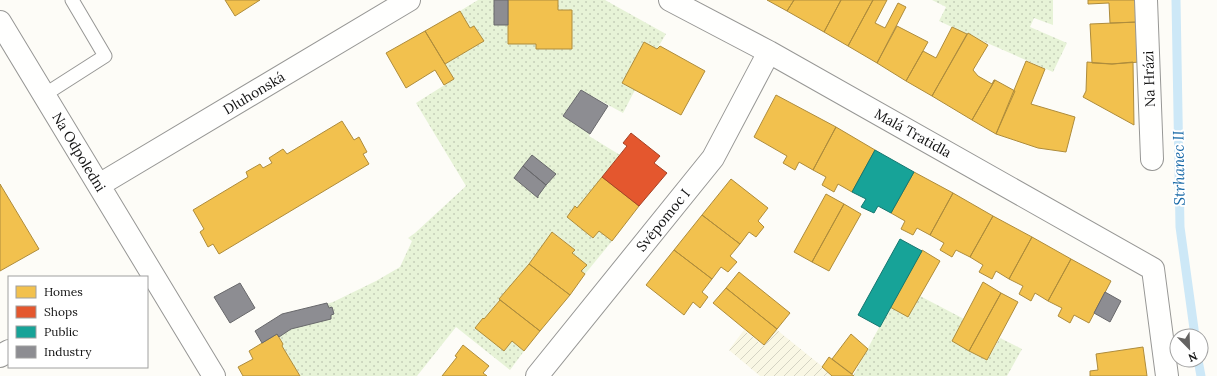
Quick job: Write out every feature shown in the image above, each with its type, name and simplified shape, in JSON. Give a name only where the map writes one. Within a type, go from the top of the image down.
[{"type":"street","name":"Dluhonská","points":[[99,185],[409,0]]},
{"type":"street","name":"Malá Tratidla","points":[[670,0],[769,52],[1154,269],[1167,376]]},
{"type":"street","name":"Na Hrázi","points":[[1146,0],[1152,159]]},
{"type":"street","name":"Na Odpoledni","points":[[0,22],[99,185],[143,273]]},
{"type":"street","name":"Svépomoc I","points":[[537,376],[713,158],[769,52]]},
{"type":"street","name":"Na Odpoledni","points":[[148,280],[214,376]]},
{"type":"lane","points":[[44,95],[106,56],[72,0]]},
{"type":"shaded area","points":[[744,330],[764,346],[777,330],[834,376],[760,376],[729,350]]},
{"type":"green space","points":[[478,0],[494,0],[494,25],[508,25],[508,44],[536,44],[536,49],[572,49],[572,10],[558,10],[558,0],[605,0],[666,34],[657,49],[644,42],[622,83],[635,90],[623,113],[581,90],[563,116],[590,134],[589,136],[620,155],[577,208],[575,206],[567,217],[593,238],[599,231],[612,241],[585,274],[581,271],[586,264],[572,253],[574,249],[553,232],[485,319],[483,318],[476,328],[504,351],[512,341],[524,351],[510,370],[456,327],[417,376],[300,376],[281,345],[283,344],[279,336],[316,307],[333,302],[376,281],[400,267],[412,241],[408,238],[466,186],[416,103],[454,79],[445,64],[484,41],[474,26],[470,28],[460,11]]},
{"type":"green space","points":[[932,0],[1053,0],[1053,25],[1034,18],[1030,27],[1067,43],[1053,72],[939,21],[946,7]]},
{"type":"green space","points":[[920,296],[964,319],[952,341],[987,360],[1000,338],[1022,349],[1007,376],[853,376],[890,307],[908,317]]},
{"type":"building: Homes","points":[[225,0],[260,0],[235,16]]},
{"type":"building: Homes","points":[[508,0],[558,0],[558,10],[572,10],[572,49],[536,49],[536,44],[508,44]]},
{"type":"building: Homes","points":[[767,0],[794,0],[787,11]]},
{"type":"building: Homes","points":[[794,0],[841,0],[824,32],[787,11]]},
{"type":"building: Homes","points":[[841,0],[873,0],[848,46],[824,32]]},
{"type":"building: Homes","points":[[873,0],[887,0],[875,23],[885,28],[898,3],[906,7],[877,63],[848,46]]},
{"type":"building: Homes","points":[[1088,0],[1137,0],[1138,22],[1110,23],[1109,3],[1088,4]]},
{"type":"building: Homes","points":[[460,11],[470,28],[474,26],[484,41],[445,64],[425,31]]},
{"type":"building: Homes","points":[[1138,22],[1140,62],[1112,64],[1092,63],[1090,24]]},
{"type":"building: Homes","points":[[897,26],[928,42],[906,81],[877,63]]},
{"type":"building: Homes","points":[[952,27],[967,34],[932,96],[906,81],[923,51],[936,58]]},
{"type":"building: Homes","points":[[425,31],[454,79],[444,85],[435,70],[406,88],[386,53]]},
{"type":"building: Homes","points":[[968,33],[988,45],[973,70],[978,76],[992,84],[995,80],[972,120],[932,96]]},
{"type":"building: Homes","points":[[644,42],[657,49],[660,46],[705,71],[681,115],[622,83]]},
{"type":"building: Homes","points":[[1026,61],[1045,69],[1031,104],[1075,117],[1066,152],[1038,148],[996,134]]},
{"type":"building: Homes","points":[[1087,62],[1112,64],[1133,62],[1134,125],[1083,97],[1086,91]]},
{"type":"building: Homes","points":[[995,80],[1015,91],[996,134],[972,120]]},
{"type":"building: Homes","points":[[776,95],[836,127],[813,170],[799,162],[795,170],[783,163],[787,156],[754,137]]},
{"type":"building: Homes","points":[[342,121],[354,140],[359,137],[367,152],[363,154],[369,164],[219,254],[213,244],[208,247],[200,232],[204,229],[193,210],[248,177],[246,172],[260,164],[263,168],[272,163],[269,158],[283,149],[287,154]]},
{"type":"building: Homes","points":[[836,127],[875,150],[852,192],[838,184],[834,192],[822,185],[826,177],[813,170]]},
{"type":"building: Homes","points":[[914,172],[953,193],[930,235],[917,228],[913,235],[901,229],[905,221],[891,213]]},
{"type":"building: Homes","points":[[602,177],[639,206],[612,241],[599,231],[593,238],[567,217],[575,206],[577,208]]},
{"type":"building: Homes","points":[[731,179],[768,208],[758,221],[764,227],[756,237],[749,232],[740,244],[702,215]]},
{"type":"building: Homes","points":[[0,184],[39,249],[0,271]]},
{"type":"building: Homes","points":[[953,193],[993,216],[970,257],[956,250],[952,257],[940,250],[944,243],[930,235]]},
{"type":"building: Homes","points":[[826,194],[844,204],[812,262],[794,252]]},
{"type":"building: Homes","points":[[844,204],[861,214],[829,271],[812,262]]},
{"type":"building: Homes","points":[[702,215],[740,244],[730,256],[737,262],[728,272],[721,267],[712,279],[674,250]]},
{"type":"building: Homes","points":[[993,216],[1032,237],[1009,279],[996,271],[992,279],[979,272],[983,265],[970,257]]},
{"type":"building: Homes","points":[[552,232],[575,250],[572,253],[587,265],[581,271],[585,274],[570,295],[529,264]]},
{"type":"building: Homes","points":[[1032,237],[1071,259],[1048,301],[1035,293],[1031,301],[1019,294],[1023,286],[1009,279]]},
{"type":"building: Homes","points":[[674,250],[712,279],[702,292],[708,297],[700,308],[693,302],[684,315],[646,285]]},
{"type":"building: Homes","points":[[922,250],[940,261],[908,317],[890,307]]},
{"type":"building: Homes","points":[[1071,259],[1111,281],[1089,323],[1074,315],[1070,323],[1058,316],[1062,308],[1048,301]]},
{"type":"building: Homes","points":[[529,264],[570,295],[540,331],[499,299]]},
{"type":"building: Homes","points":[[739,272],[790,313],[777,329],[726,288]]},
{"type":"building: Homes","points":[[983,282],[1001,293],[969,351],[952,341]]},
{"type":"building: Homes","points":[[726,288],[777,329],[764,345],[713,303]]},
{"type":"building: Homes","points":[[1001,293],[1018,302],[987,360],[969,351]]},
{"type":"building: Homes","points":[[500,300],[540,331],[524,351],[512,341],[504,351],[475,328]]},
{"type":"building: Homes","points":[[277,334],[283,344],[282,346],[300,376],[243,376],[238,367],[253,359],[249,351]]},
{"type":"building: Homes","points":[[851,334],[868,349],[852,374],[832,359]]},
{"type":"building: Homes","points":[[463,345],[489,366],[483,373],[487,376],[442,376],[457,357],[455,356]]},
{"type":"building: Homes","points":[[1143,347],[1147,376],[1090,376],[1090,371],[1098,370],[1096,354]]},
{"type":"building: Homes","points":[[829,357],[854,376],[832,376],[822,367]]},
{"type":"building: Shops","points":[[631,133],[660,156],[654,163],[667,173],[639,206],[602,177],[627,146],[623,143]]},
{"type":"building: Public","points":[[875,150],[914,172],[891,213],[878,206],[874,213],[861,207],[866,199],[852,192]]},
{"type":"building: Public","points":[[900,239],[922,251],[880,327],[858,315]]},
{"type":"building: Industry","points":[[494,0],[508,0],[508,25],[494,25]]},
{"type":"building: Industry","points":[[581,90],[608,106],[590,134],[563,116]]},
{"type":"building: Industry","points":[[532,155],[556,174],[546,185],[523,166]]},
{"type":"building: Industry","points":[[523,166],[546,185],[538,198],[514,178]]},
{"type":"building: Industry","points":[[240,283],[255,308],[230,323],[214,297]]},
{"type":"building: Industry","points":[[1105,292],[1121,301],[1110,322],[1094,313]]},
{"type":"building: Industry","points":[[327,303],[329,308],[332,307],[334,314],[331,315],[331,319],[291,329],[279,337],[277,334],[262,343],[255,331],[282,314]]},
{"type":"waterway","name":"Strhanec II","points":[[1176,0],[1180,227],[1194,328]]},
{"type":"waterway","name":"Strhanec II","points":[[1200,368],[1201,376]]}]
